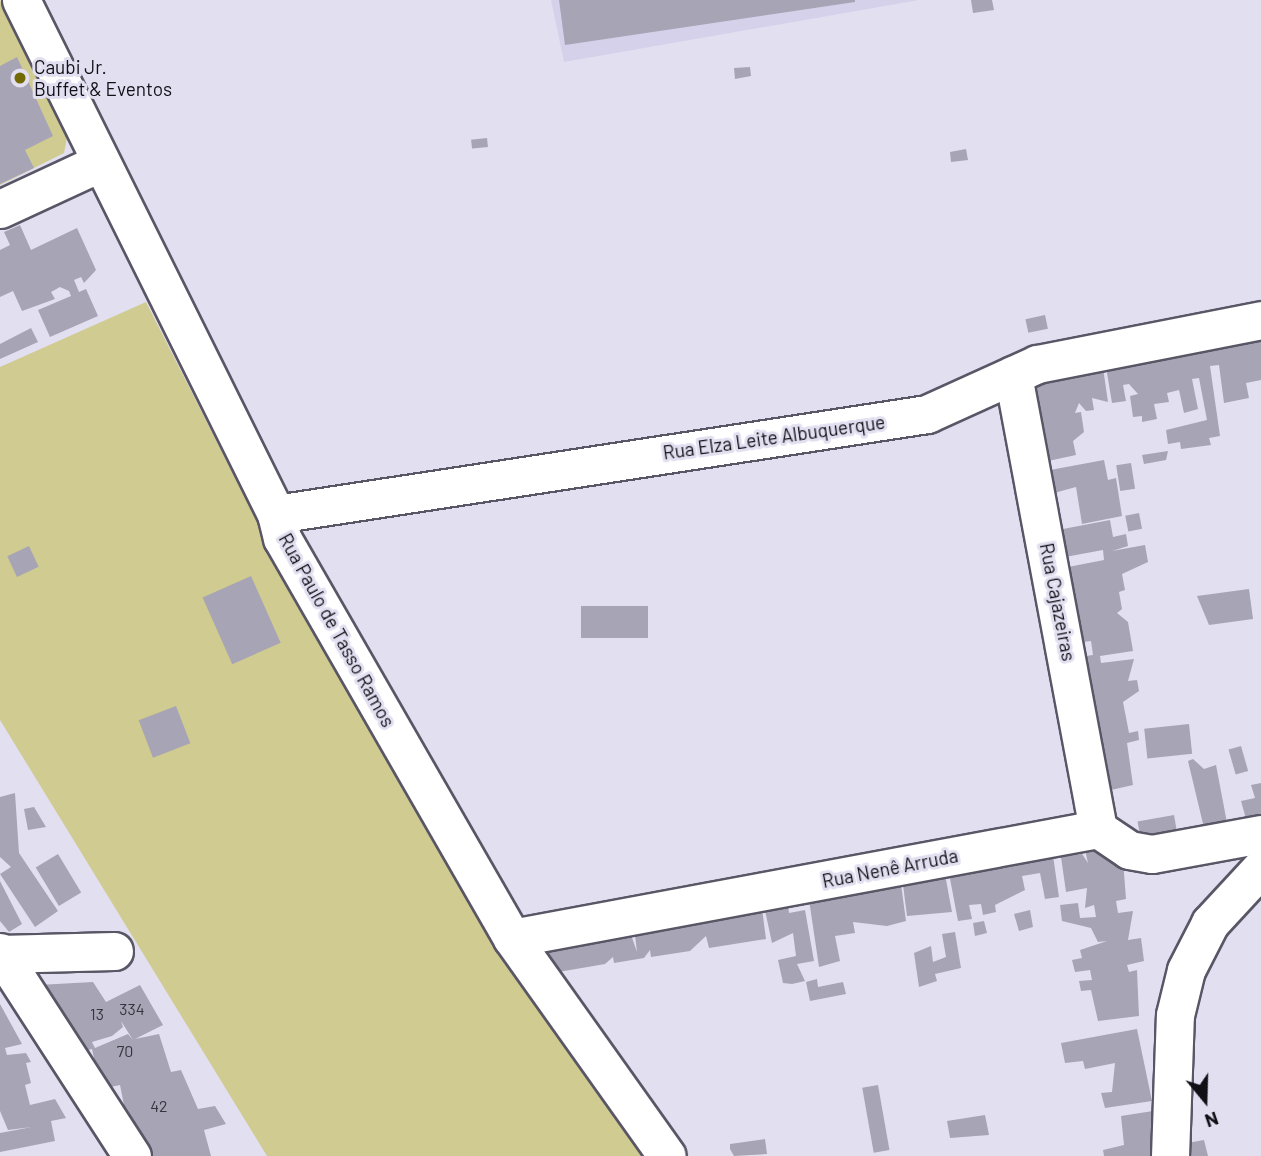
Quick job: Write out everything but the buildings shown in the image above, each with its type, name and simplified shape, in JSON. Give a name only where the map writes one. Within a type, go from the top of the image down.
[{"type":"street","name":"Rua Paulo de Tasso Ramos","points":[[21,0],[99,163],[276,513],[282,538],[513,938],[667,1156]]},
{"type":"street","points":[[0,209],[99,163]]},
{"type":"street","name":"Rua Elza Leite Albuquerque","points":[[276,513],[927,414],[1013,375],[1101,348],[1261,320]]},
{"type":"street","name":"Rua Cajazeiras","points":[[1013,375],[1098,829]]},
{"type":"street","points":[[1098,829],[1129,850],[1153,854],[1261,834]]},
{"type":"street","name":"Rua Nenê Arruda","points":[[513,938],[1098,829]]},
{"type":"street","points":[[1170,1156],[1174,1015],[1186,970],[1210,923],[1261,869]]},
{"type":"street","points":[[0,953],[114,951]]},
{"type":"street","points":[[0,953],[132,1156]]},
{"type":"shaded area","name":"Caubi Jr. Buffet & Eventos","points":[[0,0],[67,138],[64,153],[0,185]]},
{"type":"shaded area","points":[[551,0],[919,0],[564,62]]},
{"type":"shaded area","points":[[146,302],[267,541],[642,1156],[267,1156],[0,720],[0,367]]},
{"type":"place","name":"Caubi Jr. Buffet & Eventos","points":[[20,78]]}]
